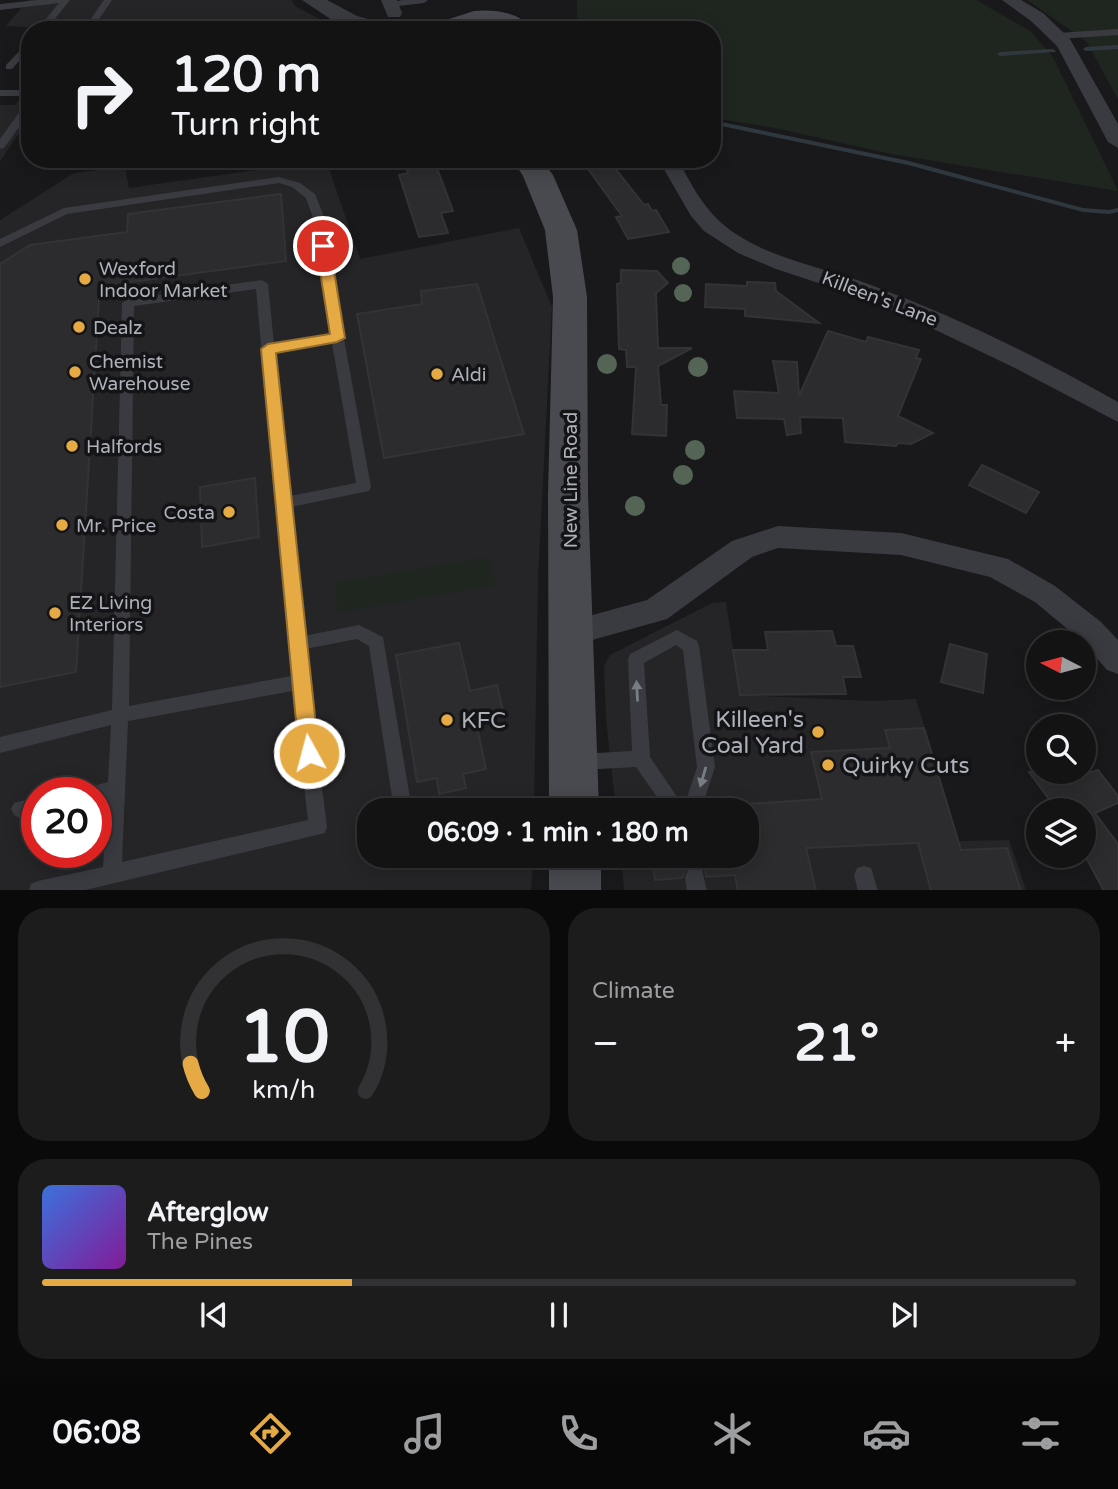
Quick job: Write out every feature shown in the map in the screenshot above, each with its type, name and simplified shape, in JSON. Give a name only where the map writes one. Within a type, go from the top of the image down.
[{"type":"main road","points":[[484,21],[521,18]]},
{"type":"main road","name":"New Line Road","points":[[533,168],[561,230],[570,297],[568,494],[574,798]]},
{"type":"main road","points":[[575,868],[575,890]]},
{"type":"street","points":[[312,0],[349,21],[391,15],[436,21]]},
{"type":"street","points":[[1010,0],[1037,17],[1058,36],[1075,59],[1118,142]]},
{"type":"street","name":"Killeen's Lane","points":[[673,168],[684,190],[711,226],[746,249],[860,289],[969,333],[1054,376],[1118,413]]},
{"type":"street","points":[[571,634],[656,610],[742,549],[778,537],[901,544],[998,567],[1045,594],[1090,631],[1118,661]]},
{"type":"lane","points":[[0,7],[61,0]]},
{"type":"lane","points":[[48,21],[66,0]]},
{"type":"lane","points":[[94,21],[108,0]]},
{"type":"lane","points":[[391,15],[424,0]]},
{"type":"lane","points":[[1058,36],[1118,32]]},
{"type":"lane","points":[[9,67],[21,53]]},
{"type":"lane","points":[[0,93],[21,93]]},
{"type":"lane","points":[[0,146],[21,117]]},
{"type":"lane","points":[[0,244],[64,211],[279,180],[296,184],[311,196],[321,224],[337,338],[364,487],[283,503]]},
{"type":"lane","points":[[41,890],[112,874],[318,827],[296,644],[262,284],[128,303],[120,715],[112,874]]},
{"type":"lane","points":[[268,349],[337,338]]},
{"type":"lane","points":[[296,644],[359,632],[377,642],[401,798]]},
{"type":"lane","points":[[668,798],[641,759],[636,659],[677,637],[691,646],[706,767],[696,798]]},
{"type":"lane","points":[[0,746],[120,715],[300,682]]},
{"type":"lane","points":[[573,763],[641,759]]},
{"type":"lane","points":[[112,790],[116,789]]},
{"type":"shaded area","points":[[28,0],[292,0],[295,6],[323,21],[21,21],[21,27],[6,26]]},
{"type":"shaded area","points":[[577,0],[976,0],[1030,31],[1053,57],[1118,191],[892,154],[770,127],[721,119],[721,21],[582,21],[577,18]]},
{"type":"shaded area","points":[[1027,0],[1118,0],[1118,99],[1086,41]]},
{"type":"shaded area","points":[[21,98],[21,130],[0,161],[0,105],[15,105]]},
{"type":"shaded area","points":[[125,168],[129,188],[270,168],[329,168],[360,259],[519,228],[552,307],[538,577],[534,798],[357,798],[357,868],[533,868],[531,890],[0,890],[0,220],[74,173]]},
{"type":"shaded area","points":[[489,557],[496,585],[338,613],[335,583]]},
{"type":"shaded area","points":[[726,602],[740,695],[870,701],[916,699],[959,841],[1009,840],[1026,890],[624,890],[622,868],[759,868],[759,798],[615,798],[606,719],[604,666],[610,655],[712,603]]},
{"type":"building","points":[[407,168],[437,168],[453,211],[441,213],[448,233],[419,237],[399,175],[408,173]]},
{"type":"building","points":[[615,168],[644,205],[648,204],[652,211],[656,210],[669,232],[628,239],[616,217],[622,216],[588,169]]},
{"type":"building","points":[[281,194],[286,261],[124,283],[99,300],[76,672],[0,687],[0,264],[30,245],[127,232],[128,214]]},
{"type":"building","points":[[621,270],[657,271],[668,283],[656,293],[658,348],[692,348],[658,366],[661,405],[667,405],[666,436],[632,434],[636,367],[627,367],[626,350],[619,349],[617,284],[621,283]]},
{"type":"building","points":[[747,282],[775,283],[776,291],[819,323],[745,316],[745,309],[705,307],[706,284],[747,286]]},
{"type":"building","name":"Aldi","points":[[477,284],[524,434],[384,458],[357,314],[422,304],[421,291]]},
{"type":"building","points":[[828,331],[866,342],[868,337],[919,350],[916,358],[921,359],[898,416],[933,433],[911,444],[898,443],[896,446],[845,442],[843,418],[800,417],[801,433],[787,435],[784,419],[737,418],[734,391],[779,393],[773,361],[797,362],[799,396]]},
{"type":"building","points":[[982,465],[1039,492],[1026,513],[969,485]]},
{"type":"building","name":"Costa","points":[[255,478],[259,537],[202,547],[200,487]]},
{"type":"building","points":[[832,631],[836,646],[853,646],[861,677],[843,677],[846,694],[740,695],[733,650],[768,650],[765,632]]},
{"type":"building","name":"KFC","points":[[459,643],[470,691],[497,685],[504,716],[476,722],[486,769],[463,774],[466,788],[439,794],[437,778],[417,782],[396,655]]},
{"type":"building","points":[[950,644],[987,654],[983,693],[941,682]]},
{"type":"building","points":[[924,728],[961,850],[1007,848],[1021,890],[931,890],[918,843],[806,848],[816,890],[738,890],[735,875],[706,877],[703,868],[759,868],[759,803],[822,799],[811,752],[890,748],[885,730]]},
{"type":"building","points":[[1098,770],[1118,796],[1118,803],[1096,813],[1096,798],[1048,798],[1038,784],[1096,784]]},
{"type":"building","points":[[1096,814],[1118,844],[1118,890],[1103,890],[1092,868],[1096,868]]},
{"type":"building","points":[[654,868],[688,868],[682,878],[655,880]]},
{"type":"waterway","points":[[1086,49],[1118,47]]},
{"type":"waterway","points":[[1000,54],[1053,51]]},
{"type":"waterway","points":[[721,124],[909,163],[1083,210],[1118,210]]},
{"type":"place","name":"Wexford Indoor Market","points":[[85,279]]},
{"type":"place","name":"Dealz","points":[[79,327]]},
{"type":"place","name":"Chemist Warehouse","points":[[75,372]]},
{"type":"place","name":"Aldi","points":[[437,374]]},
{"type":"place","name":"Halfords","points":[[72,446]]},
{"type":"place","name":"Costa","points":[[229,512]]},
{"type":"place","name":"Mr. Price","points":[[62,525]]},
{"type":"place","name":"EZ Living Interiors","points":[[55,613]]},
{"type":"place","name":"KFC","points":[[447,720]]},
{"type":"place","name":"Killeen's Coal Yard","points":[[818,732]]},
{"type":"place","name":"Quirky Cuts","points":[[828,765]]},
{"type":"route","points":[[309,753],[268,349],[337,338],[323,246]]}]
